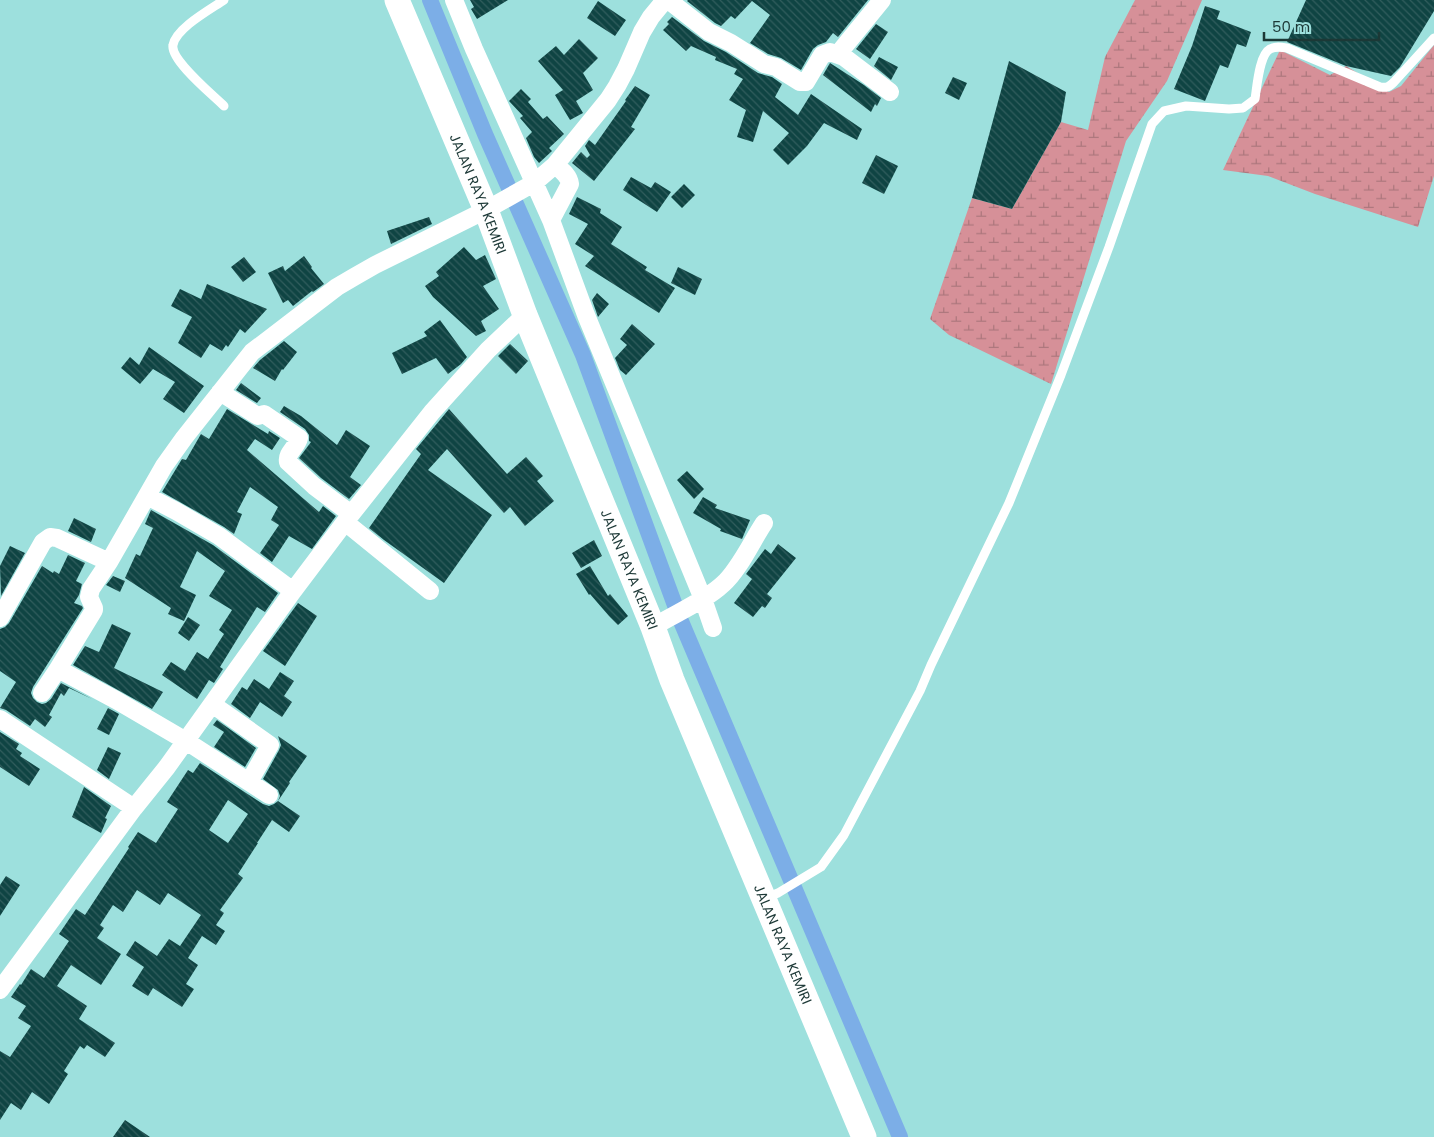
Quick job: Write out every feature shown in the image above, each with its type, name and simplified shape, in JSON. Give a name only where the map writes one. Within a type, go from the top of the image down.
[{"type":"main road","name":"JALAN RAYA KEMIRI","points":[[397,0],[491,207],[525,316],[656,625],[672,680],[770,896],[864,1137]]},
{"type":"street","points":[[454,0],[531,184],[551,220],[586,315],[700,600],[713,628]]},
{"type":"street","points":[[42,694],[94,610],[89,594],[91,589],[174,452],[252,352],[337,288],[375,265],[491,207],[531,184],[555,165],[617,86],[642,32],[651,17],[666,0],[709,32],[731,43],[764,64],[776,67],[800,82],[806,82],[822,55],[830,52],[844,57],[890,92]]},
{"type":"street","points":[[838,54],[882,0]]},
{"type":"street","points":[[551,220],[570,184],[567,175],[555,165]]},
{"type":"street","points":[[0,990],[134,808],[167,767],[293,591],[348,518],[432,412],[488,350],[525,316]]},
{"type":"street","points":[[220,392],[256,415],[264,414],[299,438],[299,441],[288,455],[288,462],[430,591]]},
{"type":"street","points":[[147,496],[219,536],[293,591]]},
{"type":"street","points":[[656,625],[722,586],[728,580],[764,523]]},
{"type":"street","points":[[0,618],[43,542],[50,537],[57,538],[109,562]]},
{"type":"street","points":[[58,669],[186,741],[269,795]]},
{"type":"street","points":[[212,704],[270,745],[249,782]]},
{"type":"street","points":[[0,719],[134,808]]},
{"type":"lane","points":[[224,0],[188,23],[173,45],[174,52],[186,70],[224,106]]},
{"type":"lane","points":[[770,896],[821,867],[844,835],[920,691],[930,665],[1009,503],[1061,375],[1152,124],[1164,111],[1186,106],[1243,108],[1254,99],[1262,59],[1268,50],[1277,47],[1287,48],[1385,88],[1394,82],[1434,38]]},
{"type":"green space","points":[[1135,0],[1202,0],[1167,81],[1126,141],[1051,384],[949,335],[930,319],[972,198],[1012,209],[1061,122],[1088,130],[1105,57]]},
{"type":"green space","points":[[1434,45],[1434,176],[1418,227],[1315,194],[1268,176],[1223,170],[1280,50],[1330,75],[1346,66],[1389,92],[1401,86]]},
{"type":"building","points":[[470,0],[508,0],[477,19],[471,9],[474,7]]},
{"type":"building","points":[[688,0],[868,0],[838,37],[833,33],[826,42],[813,49],[801,70],[750,43],[770,15],[752,1],[735,19],[731,16],[721,26]]},
{"type":"building","points":[[1306,0],[1434,0],[1434,11],[1400,67],[1391,76],[1346,66],[1287,42]]},
{"type":"building","points":[[598,1],[626,20],[615,36],[587,18]]},
{"type":"building","points":[[1205,6],[1220,11],[1217,19],[1251,32],[1246,47],[1237,44],[1228,68],[1220,65],[1205,101],[1174,89],[1192,46]]},
{"type":"building","points":[[672,17],[704,41],[726,52],[758,73],[772,77],[782,84],[775,97],[798,115],[811,94],[862,129],[857,140],[824,123],[807,146],[788,165],[773,150],[789,133],[763,111],[753,142],[737,137],[746,110],[729,100],[743,79],[734,74],[737,69],[715,60],[716,57],[691,46],[686,51],[663,30],[669,24],[667,22]]},
{"type":"building","points":[[876,24],[888,32],[870,59],[856,49]]},
{"type":"building","points":[[579,39],[598,58],[583,73],[593,90],[576,101],[583,113],[570,120],[555,95],[563,90],[538,61],[556,46],[564,55]]},
{"type":"building","points":[[879,57],[898,67],[891,80],[874,66]]},
{"type":"building","points":[[1009,61],[1066,92],[1061,122],[1012,209],[972,198]]},
{"type":"building","points":[[830,63],[881,98],[871,112],[823,75]]},
{"type":"building","points":[[953,77],[967,83],[959,100],[945,93]]},
{"type":"building","points":[[635,86],[650,95],[631,127],[635,129],[594,181],[572,163],[581,152],[587,158],[590,155],[585,146],[589,140],[595,145]]},
{"type":"building","points":[[521,89],[531,99],[528,102],[543,119],[547,116],[564,134],[549,148],[552,151],[539,163],[534,157],[526,138],[532,132],[520,118],[523,116],[509,101]]},
{"type":"building","points":[[876,155],[898,166],[884,194],[862,183]]},
{"type":"building","points":[[631,177],[651,188],[655,182],[671,192],[657,212],[623,190]]},
{"type":"building","points":[[684,184],[695,195],[682,208],[671,197]]},
{"type":"building","points":[[577,197],[601,209],[600,213],[622,227],[611,244],[647,267],[645,270],[675,288],[659,313],[585,266],[594,256],[575,244],[588,224],[569,214]]},
{"type":"building","points":[[429,217],[432,224],[391,244],[387,231]]},
{"type":"building","points":[[464,247],[476,260],[485,255],[496,279],[483,286],[499,309],[481,321],[486,331],[476,336],[433,297],[425,286],[439,276],[436,272]]},
{"type":"building","points":[[304,256],[324,284],[293,306],[288,300],[283,303],[268,273],[283,266],[285,271]]},
{"type":"building","points":[[244,257],[256,272],[243,282],[231,267]]},
{"type":"building","points":[[678,267],[702,279],[695,295],[671,283]]},
{"type":"building","points":[[207,284],[267,309],[245,333],[240,329],[228,347],[226,345],[222,351],[210,344],[201,358],[178,343],[192,317],[171,306],[180,289],[201,299]]},
{"type":"building","points":[[597,293],[609,304],[598,317],[592,300]]},
{"type":"building","points":[[440,320],[467,357],[448,374],[436,358],[402,374],[392,353],[427,336],[424,332]]},
{"type":"building","points":[[632,324],[655,344],[626,375],[620,370],[615,358],[627,345],[620,339]]},
{"type":"building","points":[[284,341],[297,352],[282,369],[275,381],[253,368],[260,360]]},
{"type":"building","points":[[510,344],[528,361],[516,374],[498,356]]},
{"type":"building","points":[[149,347],[204,386],[184,413],[163,399],[175,382],[153,369],[140,384],[121,368],[130,357],[139,365]]},
{"type":"building","points":[[241,383],[261,398],[257,403],[236,390]]},
{"type":"building","points":[[284,406],[301,416],[337,445],[346,430],[370,446],[350,477],[361,485],[349,499],[321,478],[299,458],[311,442],[309,441],[309,435],[305,429],[280,412]]},
{"type":"building","points":[[227,409],[268,434],[269,431],[280,438],[272,450],[255,439],[247,450],[319,512],[323,506],[336,516],[312,549],[289,536],[272,562],[260,553],[279,525],[271,520],[278,507],[250,487],[237,512],[242,514],[234,534],[162,492],[182,459],[186,460],[201,434],[209,439]]},
{"type":"building","points":[[449,409],[507,474],[526,457],[543,476],[537,481],[554,501],[525,526],[510,507],[504,513],[447,449],[428,470],[492,515],[444,583],[369,528],[421,454],[416,449]]},
{"type":"building","points":[[687,471],[704,489],[694,499],[677,480]]},
{"type":"building","points":[[703,497],[717,505],[715,508],[750,520],[742,539],[720,531],[721,529],[693,513]]},
{"type":"building","points":[[151,510],[213,545],[278,593],[265,612],[257,607],[220,667],[223,669],[214,683],[209,680],[197,699],[162,675],[171,662],[185,671],[197,652],[208,659],[224,634],[219,630],[232,610],[209,596],[225,571],[197,551],[180,587],[196,595],[184,621],[168,614],[171,608],[125,578],[136,554],[140,556],[153,528],[145,524]]},
{"type":"building","points":[[74,518],[96,529],[91,542],[68,531]]},
{"type":"building","points":[[594,540],[602,556],[581,568],[572,553]]},
{"type":"building","points":[[778,544],[796,558],[767,594],[772,598],[765,608],[762,606],[753,617],[734,603],[752,579],[746,574],[765,549],[771,554]]},
{"type":"building","points":[[10,546],[25,553],[1,596],[0,566]]},
{"type":"building","points":[[68,555],[85,563],[76,581],[82,584],[79,595],[74,603],[83,608],[31,693],[37,702],[46,703],[51,699],[61,683],[92,699],[69,688],[64,696],[61,693],[49,715],[52,717],[45,727],[35,719],[30,726],[0,708],[16,682],[0,671],[0,629],[9,623],[42,566],[53,573],[54,571],[59,574]]},
{"type":"building","points":[[590,566],[608,596],[610,594],[628,616],[618,625],[589,595],[576,574]]},
{"type":"building","points":[[113,576],[125,581],[120,592],[106,585]]},
{"type":"building","points":[[298,603],[317,616],[285,666],[263,651]]},
{"type":"building","points":[[188,617],[200,625],[189,641],[178,633]]},
{"type":"building","points":[[112,624],[131,633],[114,668],[163,692],[152,709],[73,665],[85,646],[99,652]]},
{"type":"building","points":[[280,672],[294,681],[284,696],[292,702],[282,717],[260,702],[250,718],[231,704],[242,687],[247,690],[254,679],[269,689]]},
{"type":"building","points":[[108,708],[119,714],[109,735],[97,729]]},
{"type":"building","points":[[217,720],[256,748],[245,767],[214,747],[224,732],[213,725]]},
{"type":"building","points":[[0,732],[19,744],[16,749],[22,753],[20,756],[40,769],[29,786],[0,767]]},
{"type":"building","points":[[278,736],[307,756],[278,801],[280,796],[278,790],[263,779],[281,745]]},
{"type":"building","points":[[108,747],[121,753],[109,779],[97,770]]},
{"type":"building","points":[[200,763],[263,804],[269,806],[278,801],[300,816],[289,832],[272,820],[257,843],[238,874],[243,878],[220,910],[224,913],[216,925],[225,931],[216,945],[202,936],[188,958],[198,965],[186,984],[194,989],[182,1007],[153,988],[148,996],[132,986],[144,967],[126,955],[135,941],[157,956],[169,939],[180,946],[201,915],[168,893],[160,905],[137,890],[123,912],[113,905],[100,925],[104,928],[97,938],[121,954],[101,985],[71,965],[57,986],[87,1006],[79,1019],[115,1043],[105,1057],[87,1045],[84,1049],[80,1046],[64,1071],[68,1074],[49,1104],[32,1092],[21,1110],[11,1103],[0,1120],[0,1051],[10,1057],[31,1026],[18,1018],[26,1006],[11,997],[31,969],[44,978],[69,941],[59,934],[76,909],[85,915],[138,832],[156,843],[178,809],[167,802],[188,770],[193,773]],"holes":[[[228,800],[248,814],[228,843],[209,830]]]},
{"type":"building","points":[[84,787],[111,806],[101,833],[72,817]]},
{"type":"building","points":[[6,876],[20,885],[0,916],[0,885]]},
{"type":"building","points":[[125,1120],[150,1137],[113,1137]]},
{"type":"waterway","points":[[430,0],[485,134],[583,355],[680,619],[900,1137]]}]
